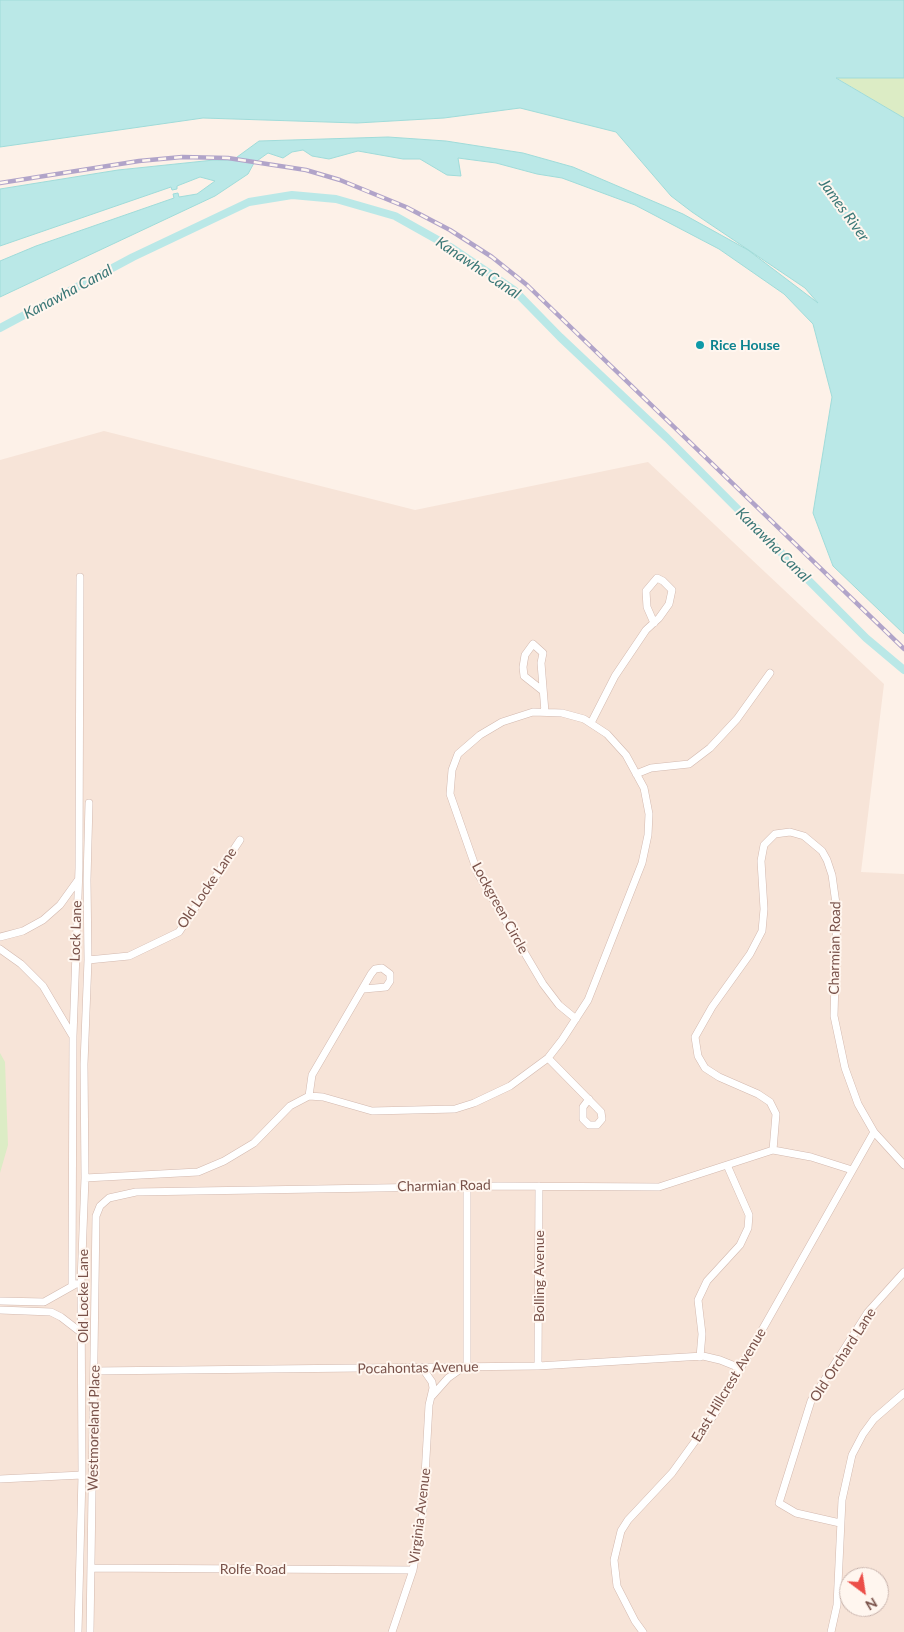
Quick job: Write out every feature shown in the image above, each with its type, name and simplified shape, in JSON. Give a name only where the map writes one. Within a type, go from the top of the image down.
[{"type":"street","name":"Lock Lane","points":[[72,1284],[73,1036],[78,880],[80,577]]},
{"type":"street","points":[[591,723],[615,676],[646,630],[654,623],[669,604],[672,590],[657,578],[646,591],[647,607],[654,623]]},
{"type":"street","points":[[543,691],[524,676],[525,655],[533,644],[542,653],[541,663],[545,712]]},
{"type":"street","points":[[636,774],[651,768],[689,764],[710,748],[737,719],[770,672]]},
{"type":"street","name":"Lockgreen Circle","points":[[309,1096],[318,1096],[372,1111],[455,1109],[474,1103],[510,1086],[548,1058],[576,1019],[588,1000],[642,863],[648,835],[648,814],[644,788],[626,755],[607,734],[584,718],[562,713],[533,712],[502,722],[480,735],[458,754],[452,770],[450,794],[478,874],[543,984],[559,1005],[576,1019]]},
{"type":"street","name":"Old Locke Lane","points":[[78,1632],[82,1475],[83,1334],[81,1283],[85,1178],[84,1064],[88,960],[87,880],[89,803]]},
{"type":"street","name":"Charmian Road","points":[[773,1150],[776,1114],[770,1102],[758,1094],[719,1078],[705,1068],[698,1056],[696,1037],[712,1008],[750,954],[762,931],[764,909],[762,852],[771,837],[782,833],[804,836],[822,851],[832,876],[837,911],[834,995],[837,1035],[850,1083],[858,1104],[874,1132],[904,1164]]},
{"type":"street","name":"Old Locke Lane","points":[[88,960],[129,956],[179,932],[240,840]]},
{"type":"street","points":[[0,937],[22,931],[43,920],[60,905],[78,880]]},
{"type":"street","points":[[0,949],[21,964],[43,986],[73,1036]]},
{"type":"street","points":[[85,1178],[198,1172],[224,1161],[254,1143],[290,1106],[309,1096],[312,1075],[364,989]]},
{"type":"street","points":[[548,1058],[589,1099]]},
{"type":"street","points":[[74,1065],[84,1064]]},
{"type":"street","name":"East Hillcrest Avenue","points":[[643,1632],[634,1621],[618,1589],[614,1560],[617,1542],[628,1520],[672,1473],[692,1448],[740,1368],[874,1132]]},
{"type":"street","name":"Charmian Road","points":[[109,1198],[136,1192],[467,1186],[659,1187],[773,1150],[811,1157],[852,1170]]},
{"type":"street","points":[[700,1356],[702,1334],[698,1300],[708,1281],[740,1245],[748,1228],[749,1215],[727,1165]]},
{"type":"street","points":[[432,1396],[448,1378],[465,1367],[467,1186]]},
{"type":"street","name":"Bolling Avenue","points":[[538,1366],[539,1186]]},
{"type":"street","name":"Westmoreland Place","points":[[90,1632],[96,1216],[100,1206],[109,1198]]},
{"type":"street","name":"Old Orchard Lane","points":[[840,1523],[796,1514],[778,1503],[811,1400],[868,1312],[904,1272]]},
{"type":"street","points":[[0,1301],[44,1302],[60,1294],[72,1284],[81,1283]]},
{"type":"street","points":[[0,1310],[51,1312],[61,1317],[83,1334]]},
{"type":"street","name":"Pocahontas Avenue","points":[[94,1371],[423,1369],[538,1366],[700,1356],[720,1360],[740,1368]]},
{"type":"street","name":"Virginia Avenue","points":[[392,1632],[413,1570],[423,1511],[432,1382],[423,1369]]},
{"type":"street","points":[[831,1632],[837,1605],[840,1523],[852,1455],[862,1434],[874,1419],[904,1394]]},
{"type":"street","points":[[0,1479],[82,1475]]},
{"type":"street","name":"Rolfe Road","points":[[92,1568],[413,1570]]},
{"type":"shaded area","points":[[104,431],[415,510],[648,462],[884,684],[861,872],[904,874],[904,1632],[0,1632],[0,460]]},
{"type":"green space","points":[[835,77],[904,78],[904,118],[878,103]]},
{"type":"green space","points":[[0,1053],[5,1062],[8,1145],[0,1173]]},
{"type":"water","name":"James River","points":[[0,0],[904,0],[904,78],[836,78],[904,118],[904,634],[833,566],[813,513],[832,397],[813,324],[784,294],[719,249],[635,205],[562,178],[537,174],[496,163],[458,158],[461,176],[447,175],[420,159],[403,159],[358,151],[329,159],[312,156],[303,150],[292,152],[283,158],[268,153],[254,163],[248,174],[215,196],[0,297],[0,261],[36,246],[174,198],[173,194],[178,193],[179,197],[197,194],[215,181],[200,177],[177,186],[177,189],[172,190],[171,187],[0,246],[0,189],[118,170],[214,160],[233,160],[259,141],[388,137],[446,141],[523,153],[573,167],[683,214],[748,250],[818,303],[805,288],[671,196],[616,132],[520,108],[444,118],[357,123],[203,118],[0,147]]},
{"type":"waterway","name":"Kanawha Canal","points":[[0,328],[133,257],[249,202],[292,195],[336,199],[395,216],[452,248],[514,290],[560,337],[667,438],[866,638],[904,670]]},
{"type":"railway","points":[[0,183],[139,161],[182,157],[228,158],[306,170],[340,180],[406,207],[450,230],[492,257],[527,285],[904,649]]},
{"type":"place","name":"Rice House","points":[[700,345]]}]
